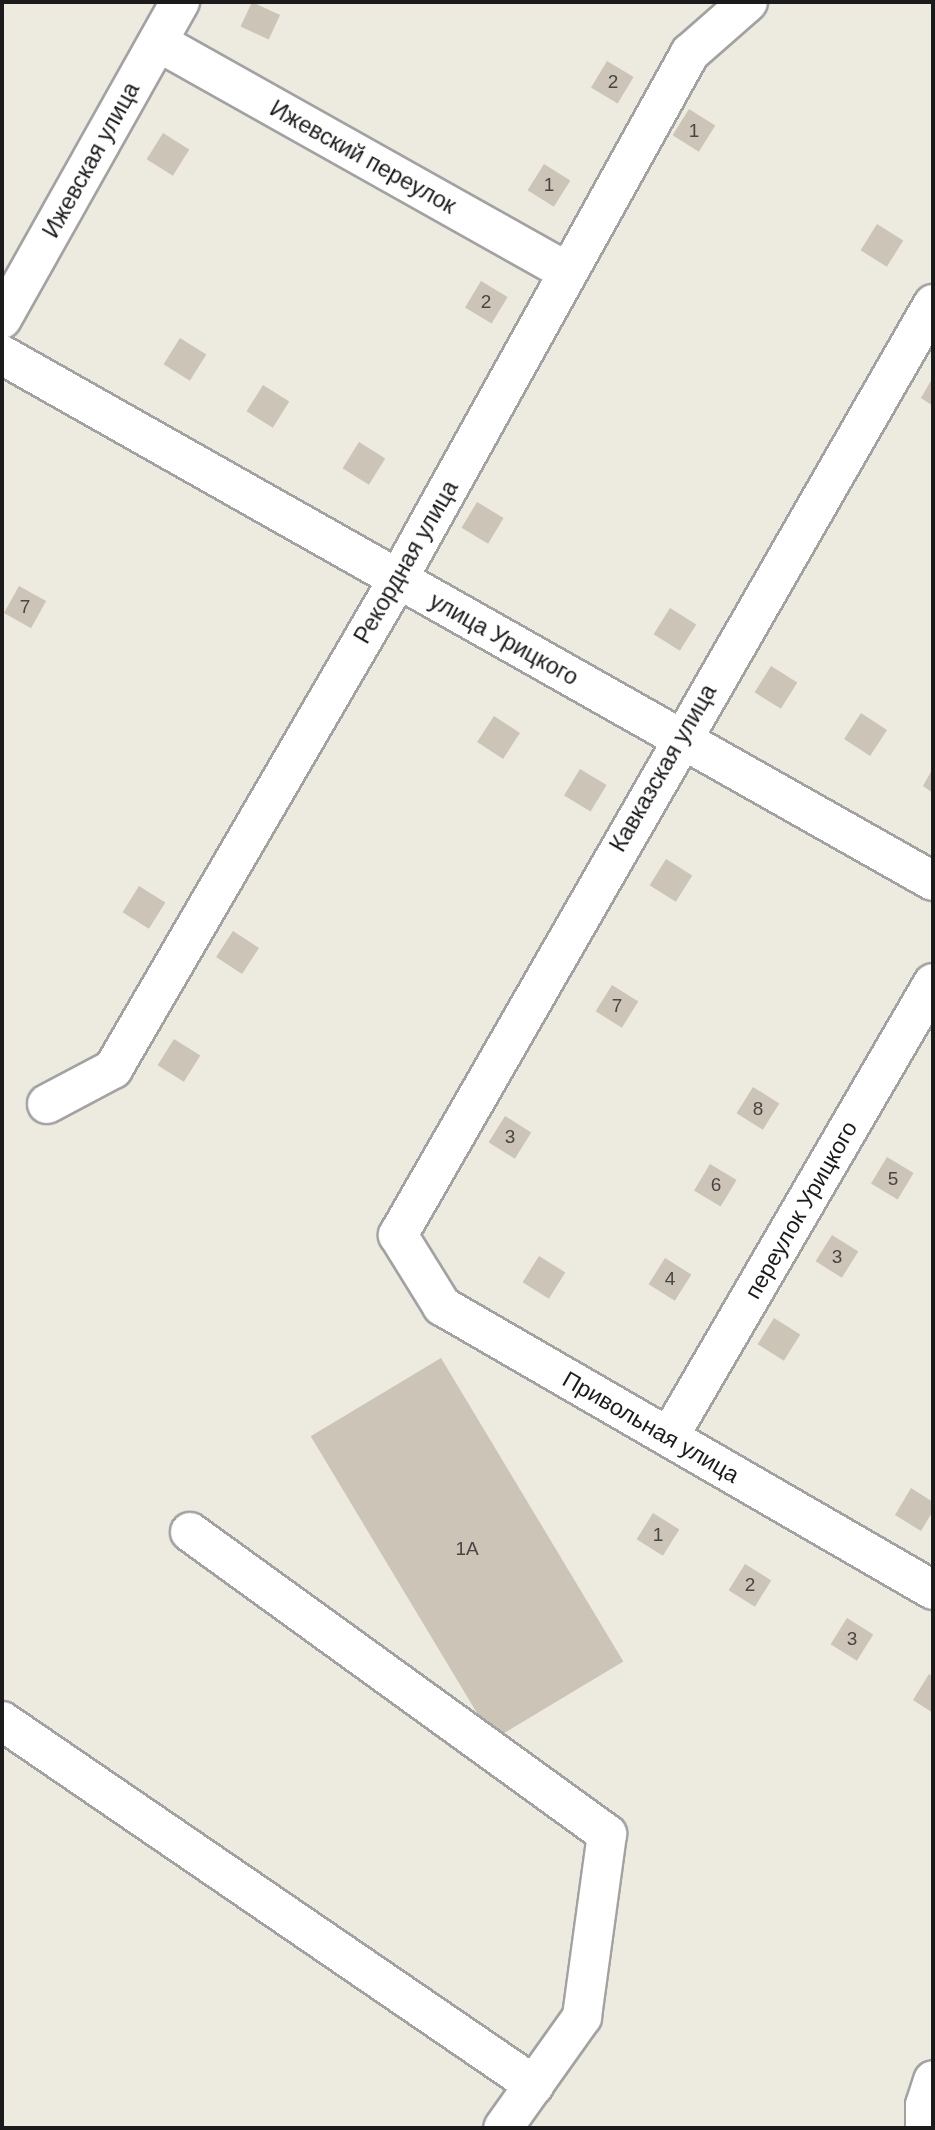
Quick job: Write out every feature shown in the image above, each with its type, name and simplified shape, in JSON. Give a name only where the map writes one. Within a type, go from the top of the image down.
[{"type":"street","name":"Ижевская улица","points":[[2,319],[180,2]]},
{"type":"street","name":"Рекордная улица","points":[[47,1104],[113,1069],[398,579],[690,53],[748,2]]},
{"type":"street","name":"Ижевский переулок","points":[[158,42],[568,272]]},
{"type":"street","name":"Кавказская улица","points":[[398,1235],[680,738],[933,304]]},
{"type":"street","name":"улица Урицкого","points":[[2,355],[933,881]]},
{"type":"street","name":"переулок Урицкого","points":[[669,1437],[933,983]]},
{"type":"street","name":"Привольная улица","points":[[398,1235],[442,1306],[933,1590]]},
{"type":"street","points":[[190,1532],[607,1835],[582,2017],[503,2128]]},
{"type":"street","points":[[2,1721],[534,2085]]},
{"type":"street","points":[[925,2128],[925,2105],[933,2080]]},
{"type":"building","points":[[252,2],[280,15],[269,40],[241,26]]},
{"type":"building","points":[[607,61],[634,77],[618,104],[591,88]]},
{"type":"building","points":[[689,109],[715,125],[699,152],[673,135]]},
{"type":"building","points":[[163,133],[189,149],[173,176],[147,159]]},
{"type":"building","points":[[544,164],[570,180],[554,207],[528,190]]},
{"type":"building","points":[[877,224],[903,240],[887,267],[861,250]]},
{"type":"building","points":[[481,281],[508,297],[492,324],[465,308]]},
{"type":"building","points":[[180,338],[206,354],[190,381],[164,364]]},
{"type":"building","points":[[933,377],[933,406],[921,398]]},
{"type":"building","points":[[263,385],[289,401],[273,428],[247,411]]},
{"type":"building","points":[[359,442],[385,458],[369,485],[343,468]]},
{"type":"building","points":[[477,502],[504,518],[488,544],[462,528]]},
{"type":"building","points":[[19,586],[46,601],[31,628],[4,613]]},
{"type":"building","points":[[670,608],[696,624],[680,651],[654,634]]},
{"type":"building","points":[[771,666],[797,682],[781,709],[755,692]]},
{"type":"building","points":[[861,713],[887,730],[870,756],[844,739]]},
{"type":"building","points":[[494,716],[520,733],[503,759],[477,742]]},
{"type":"building","points":[[933,768],[933,793],[923,786]]},
{"type":"building","points":[[580,769],[607,785],[591,812],[564,796]]},
{"type":"building","points":[[666,859],[692,875],[676,902],[650,885]]},
{"type":"building","points":[[139,886],[165,902],[149,929],[123,912]]},
{"type":"building","points":[[233,931],[259,948],[242,974],[216,957]]},
{"type":"building","points":[[612,985],[638,1001],[622,1028],[596,1011]]},
{"type":"building","points":[[174,1039],[200,1055],[184,1082],[158,1065]]},
{"type":"building","points":[[753,1087],[779,1103],[763,1130],[737,1113]]},
{"type":"building","points":[[505,1116],[531,1132],[515,1159],[489,1142]]},
{"type":"building","points":[[887,1157],[914,1173],[898,1200],[871,1184]]},
{"type":"building","points":[[710,1164],[737,1180],[721,1207],[694,1191]]},
{"type":"building","points":[[832,1235],[858,1251],[842,1278],[816,1261]]},
{"type":"building","points":[[539,1256],[565,1272],[549,1299],[523,1282]]},
{"type":"building","points":[[665,1258],[691,1274],[675,1301],[649,1284]]},
{"type":"building","points":[[774,1318],[800,1334],[784,1361],[758,1344]]},
{"type":"building","points":[[441,1358],[623,1661],[493,1740],[311,1436]]},
{"type":"building","points":[[911,1488],[933,1502],[933,1511],[921,1531],[895,1515]]},
{"type":"building","points":[[653,1513],[679,1529],[663,1556],[637,1539]]},
{"type":"building","points":[[745,1564],[771,1580],[755,1607],[729,1590]]},
{"type":"building","points":[[847,1618],[873,1634],[857,1661],[831,1644]]},
{"type":"building","points":[[929,1674],[933,1677],[933,1713],[913,1700]]}]
